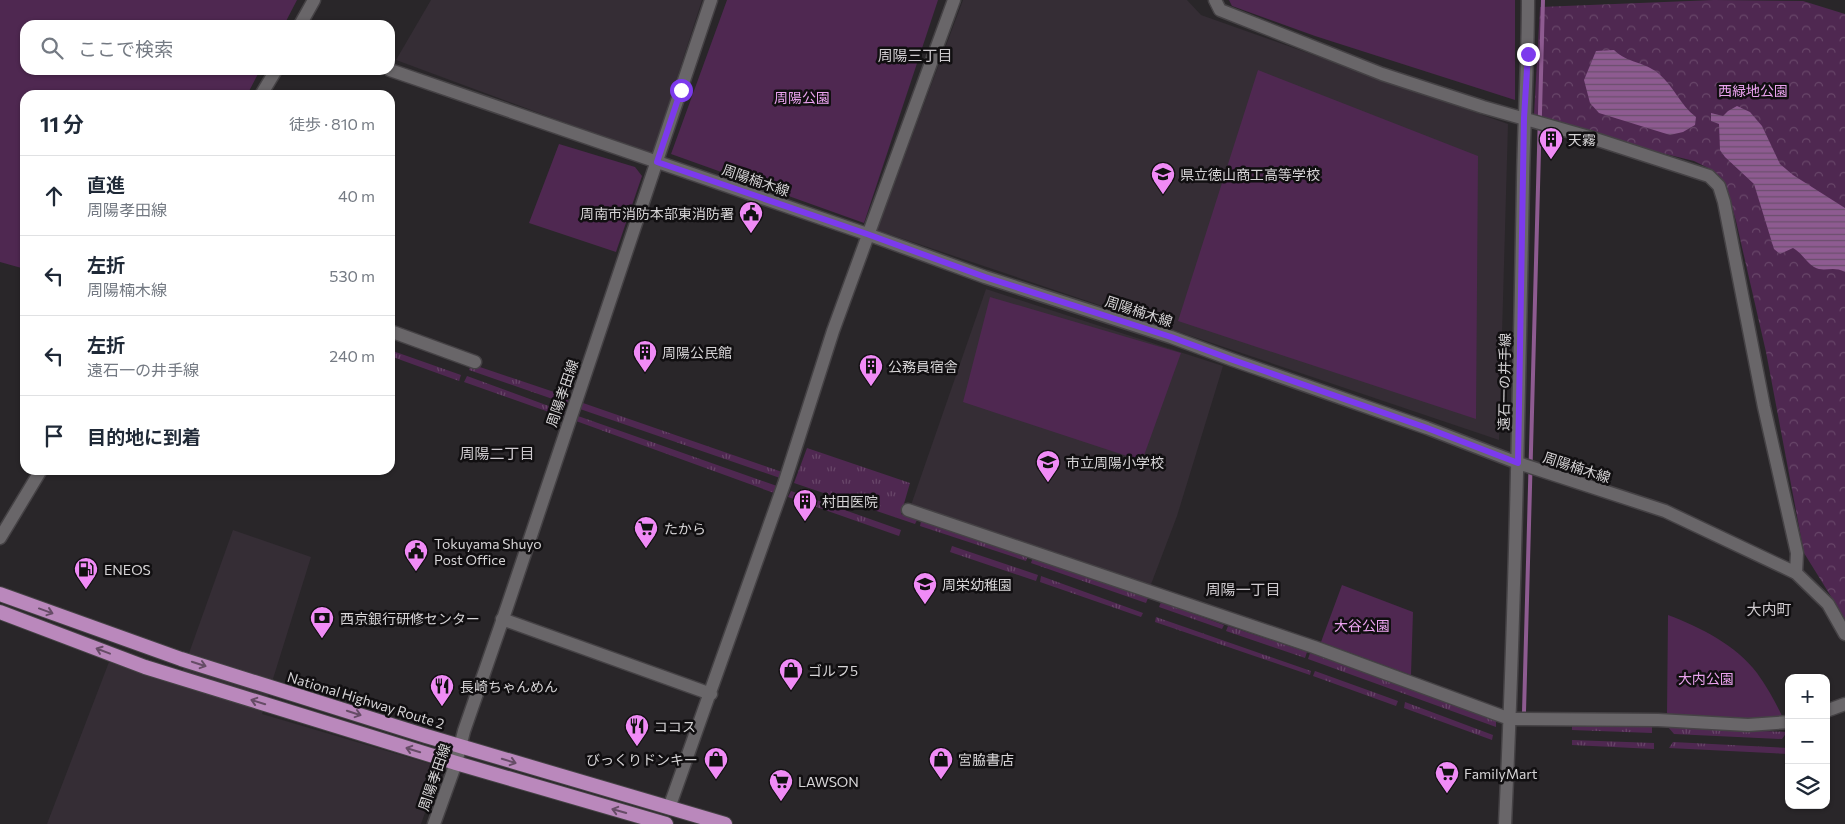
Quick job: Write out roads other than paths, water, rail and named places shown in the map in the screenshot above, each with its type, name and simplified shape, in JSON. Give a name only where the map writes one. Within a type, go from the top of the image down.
[{"type":"highway","name":"National Highway Route 2","points":[[0,594],[181,659],[461,747],[725,824]]},
{"type":"highway","points":[[0,612],[146,667],[456,763],[666,824]]},
{"type":"street","points":[[303,20],[314,0]]},
{"type":"street","name":"周陽孝田線","points":[[434,824],[711,0]]},
{"type":"street","points":[[669,808],[784,484],[833,331],[867,234],[954,0]]},
{"type":"street","points":[[1215,0],[1220,10],[1382,74],[1708,176],[1719,186],[1764,407],[1797,553],[1796,573]]},
{"type":"street","name":"遠石一の井手線","points":[[1505,824],[1520,464],[1524,118],[1528,54],[1528,0]]},
{"type":"street","name":"周陽楠木線","points":[[395,72],[867,234],[985,277],[1171,337],[1427,428],[1520,464],[1665,512],[1796,573],[1828,604],[1845,634]]},
{"type":"street","points":[[265,90],[273,75]]},
{"type":"street","points":[[395,333],[475,362]]},
{"type":"street","points":[[0,538],[38,475]]},
{"type":"street","points":[[908,510],[1305,644],[1510,719],[1658,720],[1748,725],[1785,722]]},
{"type":"street","points":[[502,619],[710,694]]},
{"type":"street","points":[[1830,710],[1845,704]]},
{"type":"waterway","points":[[1524,712],[1543,0]]},
{"type":"place","name":"天霧","points":[[1551,160]]},
{"type":"place","name":"県立徳山商工高等学校","points":[[1163,195]]},
{"type":"place","name":"周南市消防本部東消防署","points":[[751,234]]},
{"type":"place","name":"周陽公民館","points":[[645,373]]},
{"type":"place","name":"公務員宿舎","points":[[871,387]]},
{"type":"place","name":"市立周陽小学校","points":[[1048,483]]},
{"type":"place","name":"村田医院","points":[[805,522]]},
{"type":"place","name":"たから","points":[[646,549]]},
{"type":"place","name":"Tokuyama Shuyo Post Office","points":[[416,572]]},
{"type":"place","name":"ENEOS","points":[[86,590]]},
{"type":"place","name":"周栄幼稚園","points":[[925,605]]},
{"type":"place","name":"西京銀行研修センター","points":[[322,639]]},
{"type":"place","name":"ゴルフ5","points":[[791,691]]},
{"type":"place","name":"長崎ちゃんめん","points":[[442,707]]},
{"type":"place","name":"ココス","points":[[637,747]]},
{"type":"place","name":"びっくりドンキー","points":[[716,780]]},
{"type":"place","name":"宮脇書店","points":[[941,780]]},
{"type":"place","name":"FamilyMart","points":[[1447,794]]},
{"type":"place","name":"LAWSON","points":[[781,802]]},
{"type":"district","name":"周陽三丁目","points":[[915,55]]},
{"type":"district","name":"周陽二丁目","points":[[497,453]]},
{"type":"district","name":"周陽一丁目","points":[[1243,589]]},
{"type":"district","name":"大内町","points":[[1769,609]]},
{"type":"park label","name":"西緑地公園","points":[[1753,90]]},
{"type":"park label","name":"周陽公園","points":[[802,97]]},
{"type":"park label","name":"大谷公園","points":[[1362,625]]},
{"type":"park label","name":"大内公園","points":[[1706,678]]}]
